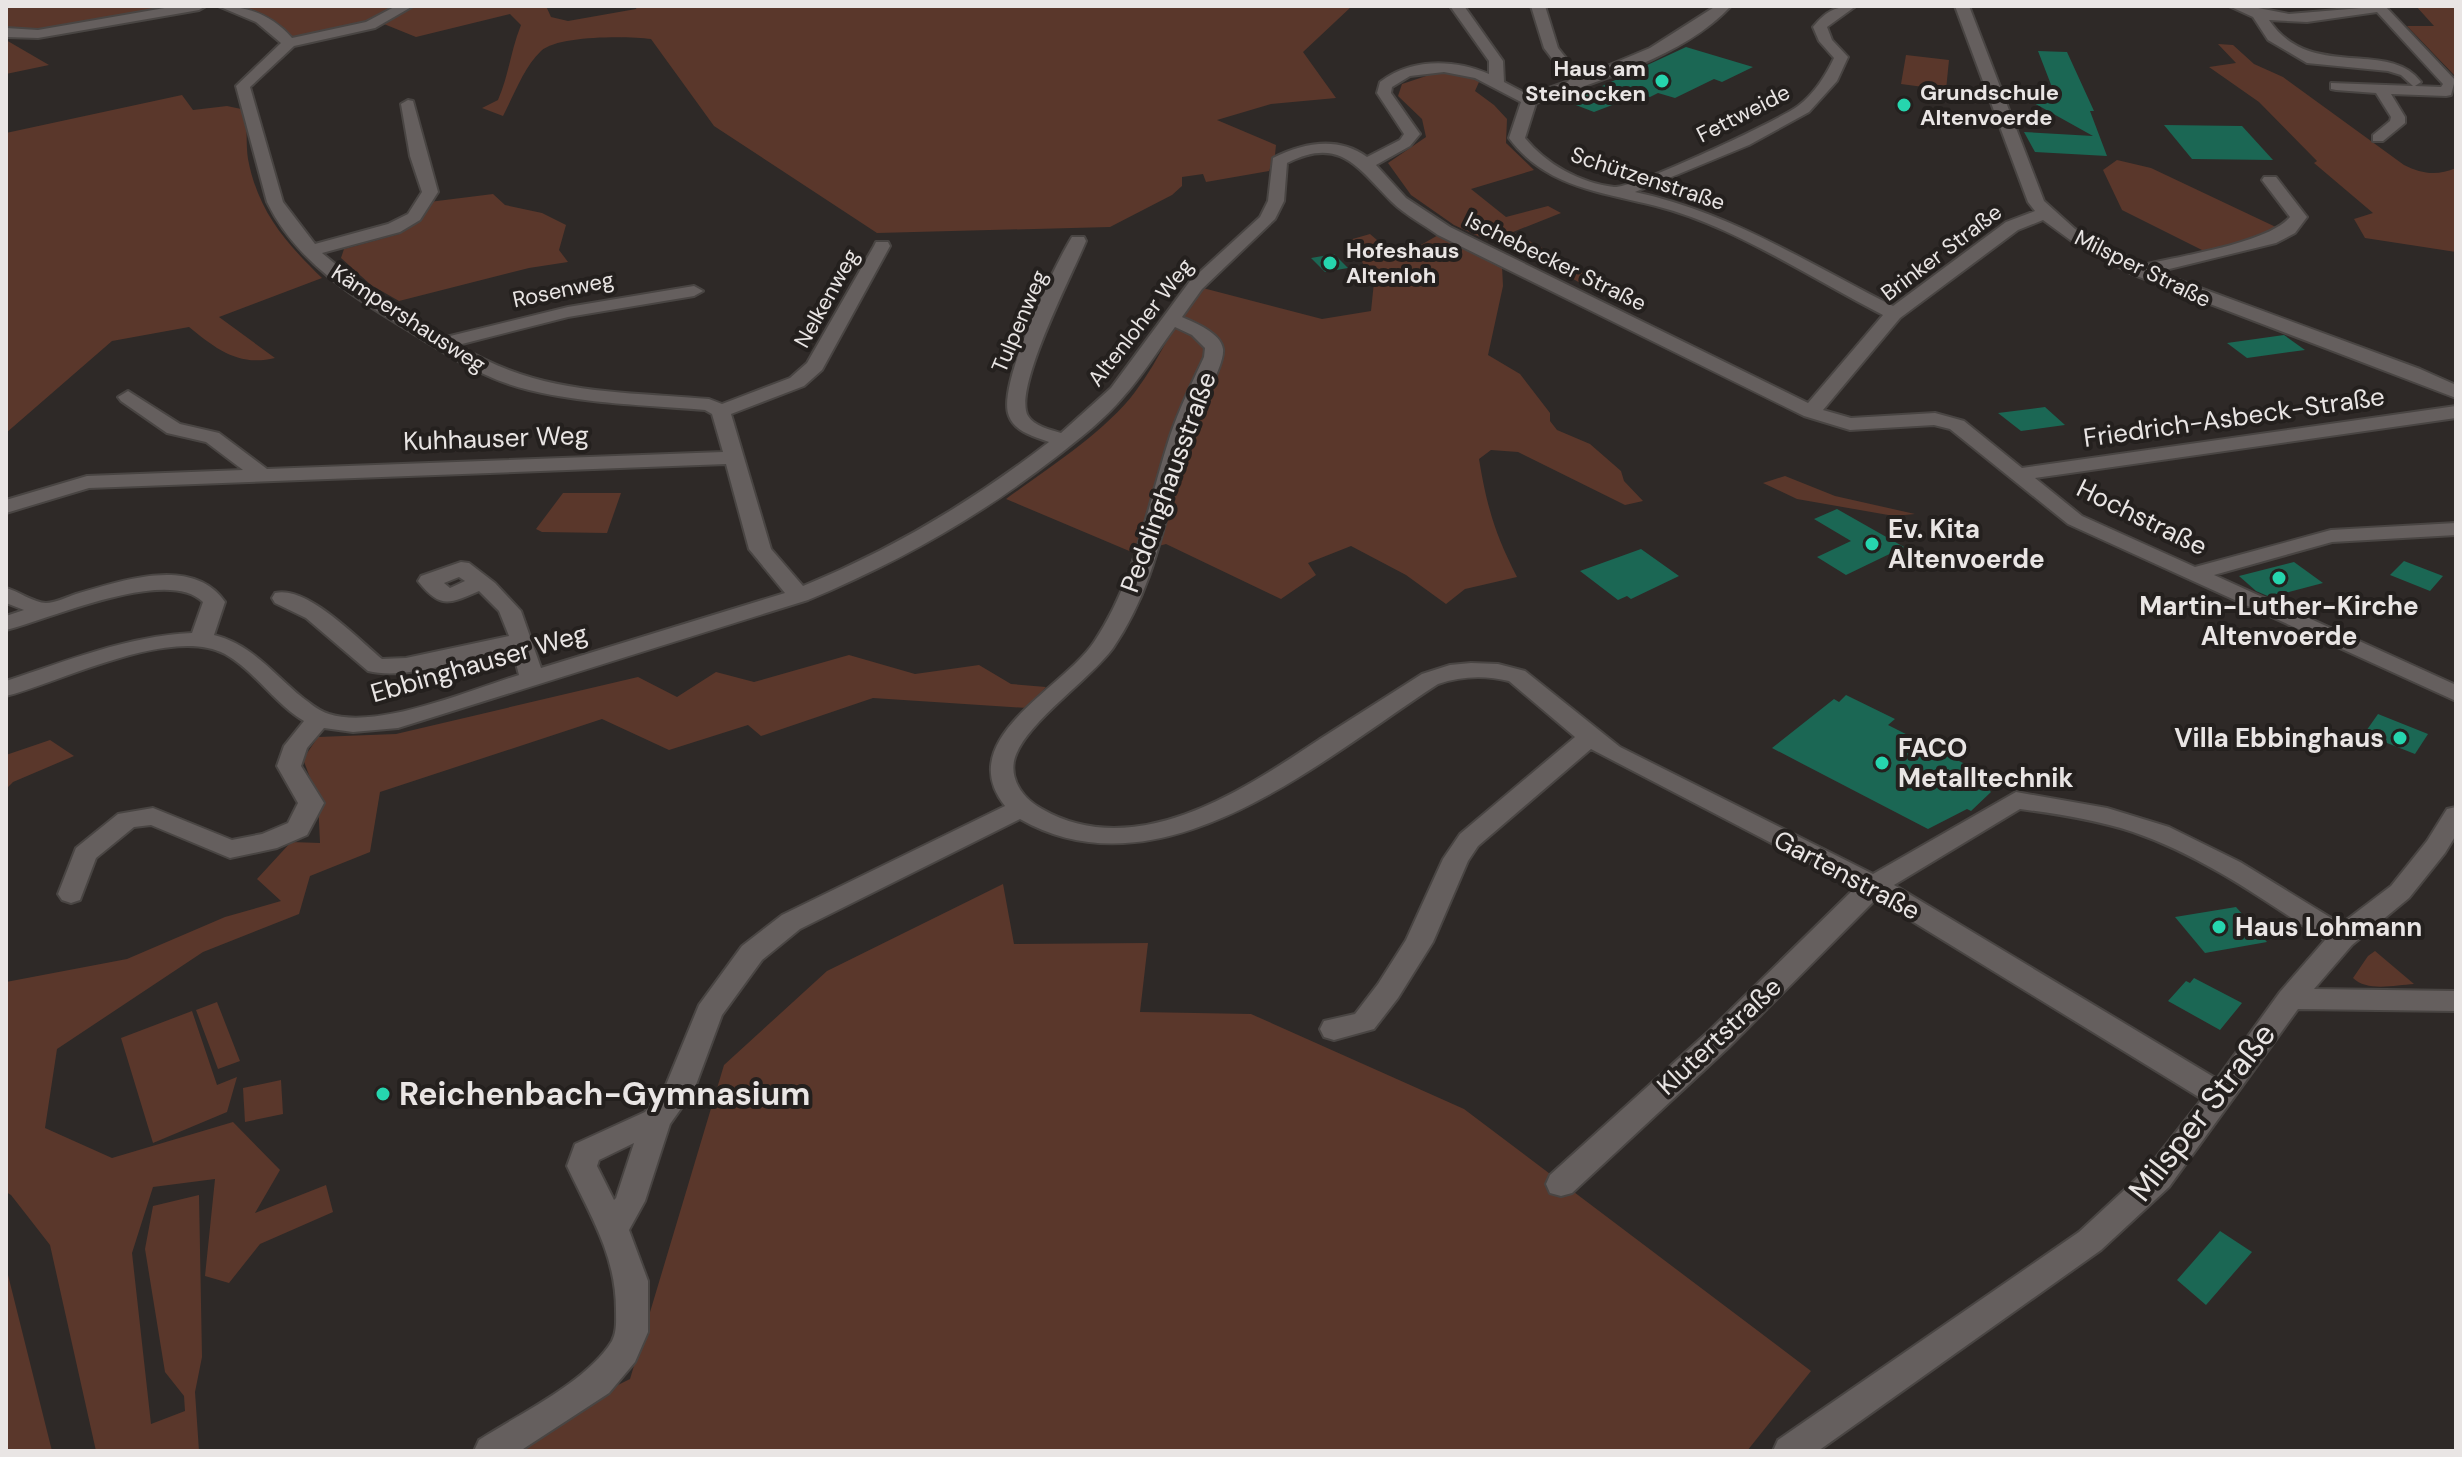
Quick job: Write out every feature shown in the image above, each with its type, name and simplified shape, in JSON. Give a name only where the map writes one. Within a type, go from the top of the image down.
[{"type":"street","points":[[6,32],[15,35],[38,34],[199,6]]},
{"type":"street","points":[[225,6],[240,9],[269,24],[280,31],[289,43],[361,27],[400,9]]},
{"type":"street","points":[[1457,6],[1496,61],[1497,86]]},
{"type":"street","points":[[1538,6],[1542,31],[1563,69],[1579,83]]},
{"type":"street","points":[[1366,164],[1405,143],[1412,134],[1384,93],[1385,85],[1392,79],[1414,71],[1455,69],[1483,76],[1529,100],[1643,60],[1674,43],[1724,6]]},
{"type":"street","name":"Fettweide","points":[[1620,192],[1744,142],[1804,109],[1832,78],[1841,57],[1826,41],[1820,27],[1830,16],[1849,6]]},
{"type":"street","name":"Milsper Straße","points":[[1962,6],[2036,202],[2067,231],[2140,271],[2209,302],[2385,362],[2456,392]]},
{"type":"street","points":[[2236,6],[2260,17],[2283,19],[2379,7],[2450,83],[2446,92],[2336,86]]},
{"type":"street","points":[[2260,17],[2273,37],[2312,60],[2389,67],[2406,72],[2414,82]]},
{"type":"street","name":"Kämpershausweg","points":[[289,43],[243,86],[275,202],[310,251],[357,291],[486,370],[531,385],[570,393],[709,405],[721,411]]},
{"type":"street","points":[[2378,138],[2397,123],[2398,117],[2381,89]]},
{"type":"street","name":"Schützenstraße","points":[[1529,100],[1517,138],[1526,152],[1545,168],[1675,206],[1737,230],[1894,314]]},
{"type":"street","points":[[310,251],[394,228],[414,217],[430,192],[418,156],[408,104]]},
{"type":"street","name":"Ischebecker Straße","points":[[1293,152],[1324,148],[1343,151],[1366,164],[1400,201],[1444,231],[1811,412]]},
{"type":"street","name":"Altenloher Weg","points":[[800,595],[861,570],[950,522],[1003,488],[1118,392],[1196,285],[1267,219],[1276,201],[1276,166],[1293,152]]},
{"type":"street","points":[[2140,271],[2270,239],[2289,229],[2299,217],[2270,180]]},
{"type":"street","name":"Brinker Straße","points":[[1811,412],[1894,314],[2012,226],[2045,213]]},
{"type":"street","name":"Tulpenweg","points":[[1063,441],[1025,425],[1017,415],[1015,394],[1027,356],[1078,241]]},
{"type":"street","name":"Nelkenweg","points":[[721,411],[797,382],[815,366],[882,246]]},
{"type":"street","name":"Rosenweg","points":[[443,344],[549,315],[618,301],[694,291]]},
{"type":"street","name":"Peddinghausstraße","points":[[1022,808],[1009,795],[1002,776],[1006,749],[1022,727],[1081,674],[1105,644],[1152,541],[1180,433],[1213,357],[1214,347],[1206,337],[1172,319]]},
{"type":"street","points":[[128,397],[174,429],[212,437],[261,474]]},
{"type":"street","points":[[721,411],[760,549],[775,570],[800,595]]},
{"type":"street","name":"Hochstraße","points":[[1811,412],[1850,424],[1946,420],[1968,431],[2075,520],[2456,694]]},
{"type":"street","name":"Friedrich-Asbeck-Straße","points":[[2020,474],[2456,412]]},
{"type":"street","name":"Kuhhauser Weg","points":[[6,507],[87,482],[732,458]]},
{"type":"street","points":[[2194,574],[2331,536],[2456,529]]},
{"type":"street","points":[[6,623],[150,584],[180,582],[206,591],[214,602],[201,640]]},
{"type":"street","points":[[480,583],[511,613],[532,680]]},
{"type":"street","points":[[6,595],[45,611]]},
{"type":"street","name":"Ebbinghauser Weg","points":[[6,689],[153,644],[201,640],[236,650],[289,698],[319,719],[355,724],[390,723],[800,595]]},
{"type":"street","points":[[283,598],[314,613],[376,666],[406,665],[520,640]]},
{"type":"street","name":"Gartenstraße","points":[[1022,808],[1059,826],[1098,833],[1142,833],[1183,826],[1244,799],[1430,679],[1450,672],[1498,671],[1517,676],[1536,689],[1589,737],[1629,762],[1874,885],[2221,1096]]},
{"type":"street","points":[[71,894],[85,854],[127,820],[153,816],[230,849],[268,842],[298,829],[311,803],[289,766],[296,746],[319,719]]},
{"type":"street","points":[[1334,1029],[1364,1022],[1388,991],[1419,942],[1456,859],[1469,840],[1568,759],[1589,737]]},
{"type":"street","name":"Klutertstraße","points":[[1561,1184],[1719,1039],[1874,885],[2016,800],[2087,813],[2159,833],[2252,880],[2342,938]]},
{"type":"street","points":[[614,1227],[630,1201],[656,1120],[679,1090],[709,1012],[752,953],[773,934],[810,911],[1022,808]]},
{"type":"street","name":"Milsper Straße","points":[[1790,1451],[2090,1241],[2158,1178],[2290,999],[2342,938],[2400,892],[2436,847],[2456,815]]},
{"type":"street","points":[[2290,999],[2456,1001]]},
{"type":"street","points":[[491,1451],[597,1382],[623,1352],[632,1332],[632,1281],[614,1227],[582,1166],[586,1153],[656,1120]]},
{"type":"shaded area","points":[[6,6],[191,6],[38,33],[6,31]]},
{"type":"shaded area","points":[[232,6],[402,6],[374,22],[295,40],[284,29]]},
{"type":"shaded area","points":[[408,6],[546,6],[551,17],[568,21],[636,9],[637,6],[1352,6],[1303,52],[1336,98],[1271,104],[1217,120],[1276,145],[1269,171],[1206,182],[1203,174],[1182,177],[1182,186],[1172,195],[1110,227],[877,233],[714,126],[651,39],[577,39],[550,46],[529,65],[503,116],[482,108],[498,100],[521,25],[510,14],[416,37],[379,22]]},
{"type":"shaded area","points":[[2416,6],[2456,6],[2456,77],[2407,26],[2434,26]]},
{"type":"shaded area","points":[[6,40],[49,65],[6,74]]},
{"type":"shaded area","points":[[2218,44],[2233,45],[2254,64],[2283,77],[2404,165],[2430,173],[2456,168],[2456,252],[2365,238],[2354,219],[2373,213],[2314,163],[2317,161],[2259,102],[2209,67],[2236,63]]},
{"type":"shaded area","points":[[1906,55],[1949,60],[1946,90],[1901,84]]},
{"type":"shaded area","points":[[1464,72],[1479,82],[1475,91],[1507,119],[1506,143],[1534,170],[1471,189],[1506,217],[1548,206],[1561,213],[1513,232],[1606,283],[1589,288],[1503,239],[1493,243],[1454,225],[1411,195],[1388,163],[1426,137],[1422,119],[1398,96],[1402,84],[1435,73]]},
{"type":"shaded area","points":[[182,95],[193,110],[227,106],[246,110],[248,159],[258,194],[274,224],[322,278],[219,317],[275,358],[239,358],[219,349],[189,327],[112,341],[6,433],[6,133]]},
{"type":"shaded area","points":[[2117,160],[2151,168],[2280,229],[2261,239],[2204,251],[2122,210],[2103,170]]},
{"type":"shaded area","points":[[493,194],[505,205],[542,213],[566,225],[559,250],[568,262],[529,268],[399,301],[371,285],[341,258],[344,249],[399,234],[429,202]]},
{"type":"shaded area","points":[[1370,234],[1398,258],[1440,234],[1502,266],[1503,286],[1488,355],[1520,374],[1550,413],[1550,421],[1557,430],[1590,444],[1621,471],[1624,481],[1643,501],[1625,505],[1518,452],[1491,450],[1479,459],[1482,476],[1497,533],[1517,577],[1465,589],[1446,604],[1406,575],[1351,546],[1308,563],[1316,575],[1281,599],[1166,544],[1134,553],[1006,499],[1075,449],[1123,407],[1144,379],[1199,287],[1322,319],[1371,311],[1374,282],[1349,240]]},
{"type":"shaded area","points":[[1785,476],[1835,496],[1915,514],[1894,516],[1797,499],[1763,483]]},
{"type":"shaded area","points":[[563,493],[621,493],[607,533],[542,532],[536,529]]},
{"type":"shaded area","points":[[849,655],[915,674],[979,665],[1011,684],[1046,687],[1027,708],[873,698],[761,736],[748,725],[669,750],[602,719],[380,792],[370,852],[310,876],[299,914],[203,952],[57,1049],[45,1128],[112,1158],[233,1122],[280,1170],[255,1213],[326,1185],[333,1212],[260,1244],[229,1283],[205,1276],[215,1179],[153,1187],[132,1253],[151,1424],[185,1411],[184,1396],[165,1372],[145,1249],[153,1206],[199,1195],[202,1357],[195,1392],[199,1451],[96,1451],[50,1245],[6,1192],[6,982],[127,959],[225,917],[281,901],[257,879],[291,842],[320,843],[318,799],[303,759],[318,737],[396,734],[638,677],[677,697],[716,672],[754,682]]},
{"type":"shaded area","points":[[50,740],[74,756],[13,782],[6,789],[6,755]]},
{"type":"shaded area","points":[[1003,884],[1014,944],[1148,943],[1140,1012],[1251,1014],[1464,1109],[1811,1371],[1747,1451],[485,1451],[630,1379],[724,1065],[827,971]]},
{"type":"shaded area","points":[[2375,951],[2414,984],[2373,986],[2353,978]]},
{"type":"shaded area","points":[[217,1002],[240,1061],[218,1069],[196,1010]]},
{"type":"shaded area","points":[[192,1011],[217,1085],[237,1077],[227,1112],[153,1143],[121,1038]]},
{"type":"shaded area","points":[[281,1080],[283,1114],[245,1122],[243,1088]]},
{"type":"shaded area","points":[[6,1267],[52,1451],[6,1451]]},
{"type":"building","name":"Haus am Steinocken","points":[[1686,47],[1753,67],[1722,82],[1714,79],[1675,98],[1658,93],[1650,97],[1641,94],[1594,112],[1568,102]]},
{"type":"building","points":[[2038,51],[2067,52],[2094,111],[2090,111],[2107,156],[2035,152],[2024,132],[2093,136],[2016,93],[2055,95]]},
{"type":"building","points":[[2164,125],[2242,126],[2273,160],[2192,159]]},
{"type":"building","name":"Hofeshaus Altenloh","points":[[1334,254],[1348,268],[1325,272],[1311,258]]},
{"type":"building","points":[[2284,335],[2305,350],[2247,358],[2227,343]]},
{"type":"building","points":[[2045,407],[2065,425],[2021,431],[1998,413]]},
{"type":"building","name":"Ev. Kita Altenvoerde","points":[[1837,509],[1904,547],[1846,575],[1817,557],[1851,541],[1814,519]]},
{"type":"building","points":[[1641,549],[1679,576],[1631,599],[1627,596],[1618,600],[1580,571]]},
{"type":"building","points":[[2404,561],[2443,576],[2430,591],[2390,575]]},
{"type":"building","name":"Martin-Luther-Kirche Altenvoerde","points":[[2294,562],[2323,583],[2270,597],[2256,591],[2239,576]]},
{"type":"building","name":"FACO Metalltechnik","points":[[1846,695],[1895,719],[1888,725],[1965,764],[1991,792],[1971,811],[1967,809],[1928,829],[1772,748],[1834,699],[1839,702]]},
{"type":"building","name":"Villa Ebbinghaus","points":[[2378,714],[2428,734],[2415,754],[2364,734]]},
{"type":"building","name":"Haus Lohmann","points":[[2236,907],[2267,942],[2205,953],[2175,917]]},
{"type":"building","points":[[2194,978],[2242,1003],[2220,1030],[2168,1001],[2186,981],[2190,983]]},
{"type":"building","points":[[2220,1231],[2252,1252],[2206,1305],[2177,1280]]},
{"type":"place","name":"Haus am Steinocken","points":[[1662,81]]},
{"type":"place","name":"Grundschule Altenvoerde","points":[[1904,105]]},
{"type":"place","name":"Hofeshaus Altenloh","points":[[1330,263]]},
{"type":"place","name":"Ev. Kita Altenvoerde","points":[[1872,544]]},
{"type":"place","name":"Martin-Luther-Kirche Altenvoerde","points":[[2279,578]]},
{"type":"place","name":"Villa Ebbinghaus","points":[[2400,738]]},
{"type":"place","name":"FACO Metalltechnik","points":[[1882,763]]},
{"type":"place","name":"Haus Lohmann","points":[[2219,927]]},
{"type":"place","name":"Reichenbach-Gymnasium","points":[[383,1094]]}]
